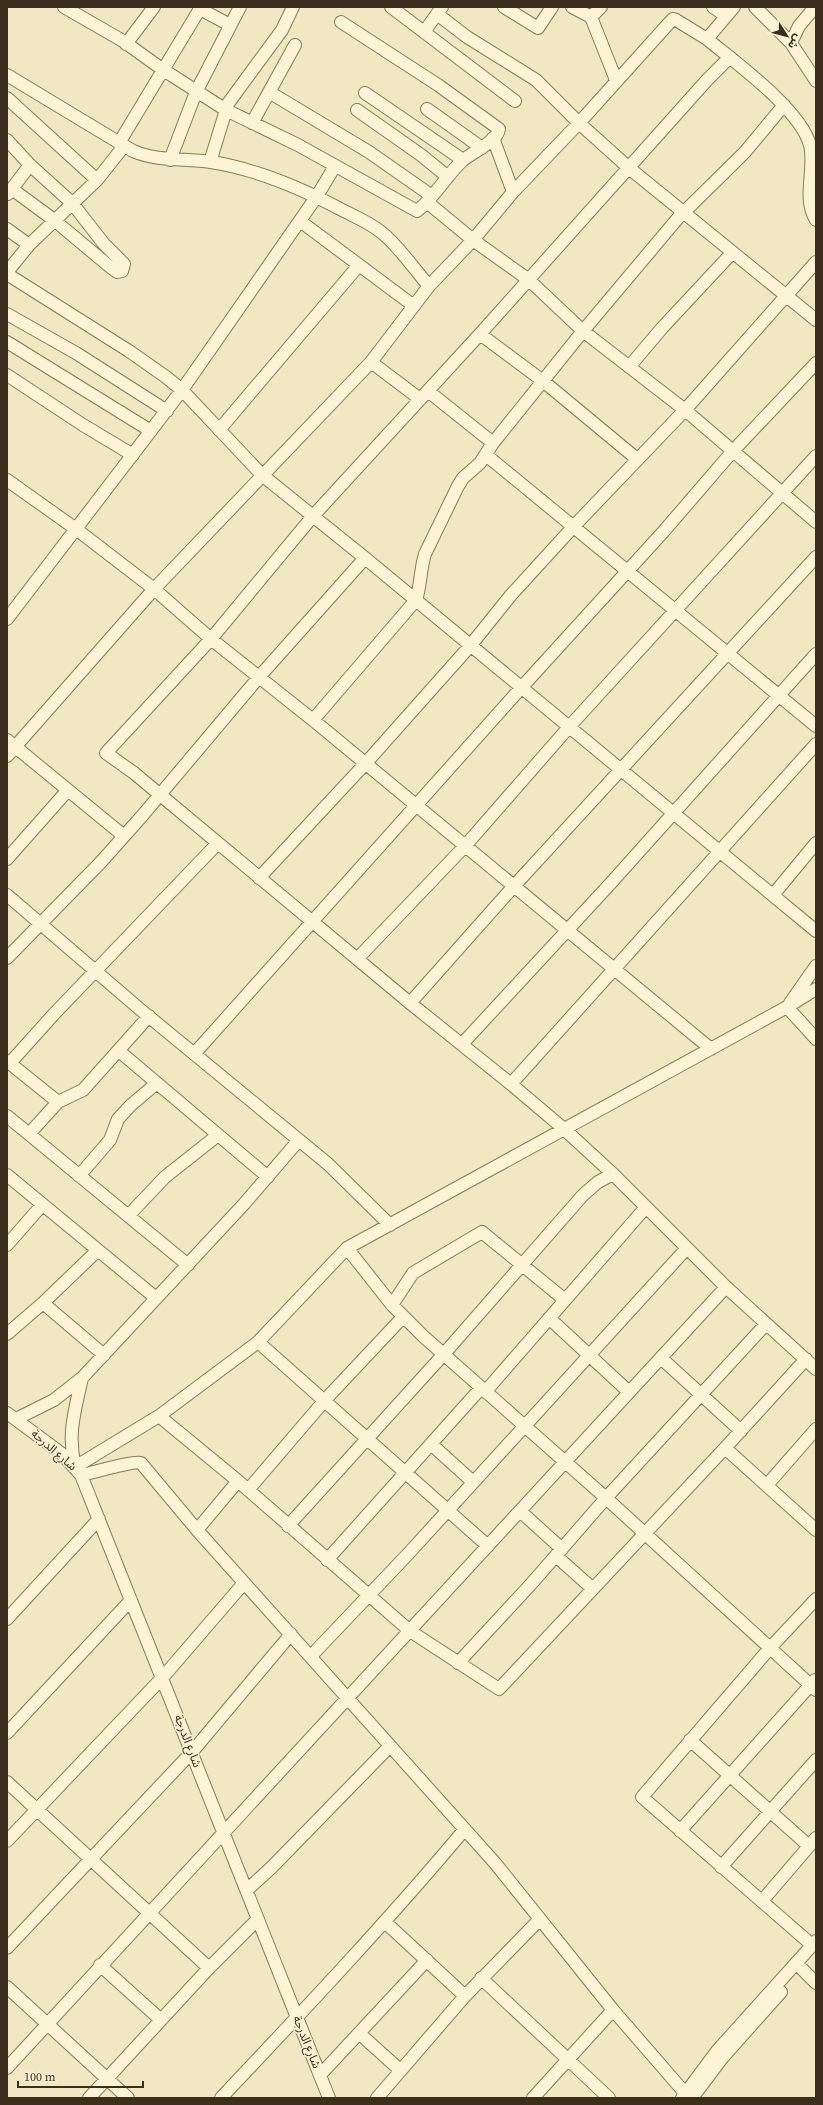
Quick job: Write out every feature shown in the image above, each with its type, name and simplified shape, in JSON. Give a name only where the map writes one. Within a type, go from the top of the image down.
[{"type":"street","points":[[64,7],[126,44],[225,110],[335,166],[417,211],[430,199],[463,160],[482,148],[499,132],[496,126],[438,85],[341,22]]},
{"type":"street","points":[[126,44],[154,7]]},
{"type":"street","points":[[170,160],[196,92],[240,7]]},
{"type":"street","points":[[210,162],[225,110],[280,34],[293,7]]},
{"type":"street","points":[[391,7],[515,102]]},
{"type":"street","points":[[504,7],[538,28],[552,7]]},
{"type":"street","points":[[572,7],[591,18],[616,80]]},
{"type":"street","points":[[591,18],[601,7]]},
{"type":"street","points":[[713,7],[726,16]]},
{"type":"street","points":[[707,39],[734,7]]},
{"type":"street","points":[[755,7],[791,42],[816,81]]},
{"type":"street","points":[[791,42],[799,26],[815,7]]},
{"type":"street","points":[[230,25],[200,8],[179,44],[162,69],[122,144],[97,180],[29,245],[7,273],[130,351],[182,390],[262,475],[366,558],[470,646],[816,931]]},
{"type":"street","points":[[424,32],[439,11],[467,37],[536,80],[579,123],[629,168],[816,320]]},
{"type":"street","points":[[7,756],[11,743],[154,589],[371,362],[429,286],[473,240],[513,192],[579,123],[616,80],[673,19],[707,39],[730,57],[784,105],[804,131],[810,145],[810,202],[811,210],[816,220]]},
{"type":"street","points":[[252,123],[295,45]]},
{"type":"street","points":[[730,57],[707,80],[480,334],[313,516],[211,640],[106,753],[160,795],[410,1003],[463,1043],[512,1084],[613,1174],[726,1287],[816,1369]]},
{"type":"street","points":[[7,75],[144,156],[170,160],[210,162],[292,185],[317,196],[382,233],[429,286]]},
{"type":"street","points":[[269,92],[369,152],[430,199],[473,240],[528,280],[583,331],[685,410],[732,452],[816,522]]},
{"type":"street","points":[[365,93],[463,160]]},
{"type":"street","points":[[7,98],[97,180]]},
{"type":"street","points":[[313,720],[416,600],[419,590],[421,567],[425,554],[463,478],[480,463],[493,443],[583,331],[683,213],[745,152],[784,105]]},
{"type":"street","points":[[427,109],[482,148]]},
{"type":"street","points":[[357,110],[421,155],[448,177]]},
{"type":"street","points":[[494,138],[513,192]]},
{"type":"street","points":[[7,140],[30,165],[72,203],[104,244],[124,264],[122,272],[117,272],[109,266],[54,220],[9,192],[30,165]]},
{"type":"street","points":[[7,620],[167,411],[300,221],[335,166]]},
{"type":"street","points":[[300,221],[414,306]]},
{"type":"street","points":[[7,229],[29,245]]},
{"type":"street","points":[[629,367],[662,328],[732,253]]},
{"type":"street","points":[[259,878],[365,764],[470,646],[511,595],[637,459],[685,410],[816,262]]},
{"type":"street","points":[[219,430],[359,265]]},
{"type":"street","points":[[7,314],[76,353],[167,411]]},
{"type":"street","points":[[480,334],[543,381],[637,459]]},
{"type":"street","points":[[7,342],[151,431]]},
{"type":"street","points":[[371,362],[424,395],[493,443]]},
{"type":"street","points":[[194,1054],[521,688],[629,571],[732,452],[816,363]]},
{"type":"street","points":[[7,375],[83,425],[133,455]]},
{"type":"street","points":[[486,455],[676,609],[816,726]]},
{"type":"street","points":[[357,959],[465,846],[569,727],[816,456]]},
{"type":"street","points":[[7,480],[76,529],[154,589],[211,640],[313,720],[711,1049]]},
{"type":"street","points":[[410,1003],[620,769],[816,557]]},
{"type":"street","points":[[8,956],[124,836],[259,677],[366,558]]},
{"type":"street","points":[[463,1043],[610,884],[673,812],[780,696],[816,654]]},
{"type":"street","points":[[11,743],[124,836]]},
{"type":"street","points":[[512,1084],[816,744]]},
{"type":"street","points":[[7,859],[68,790]]},
{"type":"street","points":[[58,1102],[9,1062],[218,843]]},
{"type":"street","points":[[773,895],[816,843]]},
{"type":"street","points":[[7,896],[41,923],[194,1054],[299,1140],[360,1194],[390,1225]]},
{"type":"street","points":[[788,1007],[816,966]]},
{"type":"street","points":[[78,1471],[159,1416],[258,1342],[347,1248],[788,1007],[816,989]]},
{"type":"street","points":[[788,1007],[816,1039]]},
{"type":"street","points":[[29,1134],[58,1102],[83,1090],[149,1016]]},
{"type":"street","points":[[119,1051],[268,1177]]},
{"type":"street","points":[[79,1176],[110,1140],[118,1119],[131,1105],[157,1083]]},
{"type":"street","points":[[7,1116],[188,1265]]},
{"type":"street","points":[[128,1216],[165,1177],[218,1135]]},
{"type":"street","points":[[12,1416],[54,1400],[82,1378],[188,1265],[268,1177],[299,1140]]},
{"type":"street","points":[[288,1526],[443,1355],[583,1195],[598,1182],[613,1174]]},
{"type":"street","points":[[7,1175],[97,1251],[156,1298]]},
{"type":"street","points":[[7,1245],[42,1205]]},
{"type":"street","points":[[327,1560],[431,1444],[549,1318],[646,1207]]},
{"type":"street","points":[[392,1305],[413,1274],[479,1233],[485,1233],[565,1300]]},
{"type":"street","points":[[347,1248],[392,1305],[443,1355],[566,1461],[770,1648],[814,1685],[680,1831]]},
{"type":"street","points":[[311,1656],[369,1596],[473,1482],[526,1427],[589,1355],[687,1248]]},
{"type":"street","points":[[7,1334],[43,1303],[97,1251]]},
{"type":"street","points":[[7,2068],[100,1965],[224,1833],[726,1287]]},
{"type":"street","points":[[43,1303],[104,1355]]},
{"type":"street","points":[[248,1490],[325,1400],[403,1317]]},
{"type":"street","points":[[549,1318],[629,1392]]},
{"type":"street","points":[[458,1664],[559,1553],[606,1498],[766,1324]]},
{"type":"street","points":[[258,1342],[449,1509],[488,1546]]},
{"type":"street","points":[[661,1358],[741,1431]]},
{"type":"street","points":[[159,1416],[238,1481],[410,1631],[458,1664],[499,1689],[726,1448],[806,1359]]},
{"type":"street","points":[[78,1471],[71,1448],[71,1429],[82,1378]]},
{"type":"street","name":"شارع الدرجة","points":[[12,1416],[61,1453],[78,1471],[163,1677],[329,2098]]},
{"type":"street","points":[[767,1485],[816,1429]]},
{"type":"street","points":[[431,1444],[473,1482]]},
{"type":"street","points":[[726,1448],[767,1485],[814,1524]]},
{"type":"street","points":[[78,1471],[100,1472],[133,1461],[142,1463],[197,1530],[465,1829],[613,2010],[687,2096]]},
{"type":"street","points":[[197,1530],[238,1481]]},
{"type":"street","points":[[520,1512],[593,1589]]},
{"type":"street","points":[[7,1619],[99,1519]]},
{"type":"street","points":[[7,1842],[36,1809],[163,1677],[244,1583]]},
{"type":"street","points":[[815,1946],[642,1797],[770,1648],[816,1599]]},
{"type":"street","points":[[7,1733],[131,1600]]},
{"type":"street","points":[[7,1948],[192,1752],[291,1634]]},
{"type":"street","points":[[690,1740],[770,1811],[813,1842],[762,1901]]},
{"type":"street","points":[[247,1890],[272,1868],[390,1746]]},
{"type":"street","points":[[721,1866],[816,1760]]},
{"type":"street","points":[[7,1782],[148,1913],[210,1968]]},
{"type":"street","points":[[221,2098],[297,2019],[385,1922],[465,1829]]},
{"type":"street","points":[[89,2098],[258,1918]]},
{"type":"street","points":[[382,2096],[400,2070],[481,1978],[540,1919]]},
{"type":"street","points":[[385,1922],[465,1996]]},
{"type":"street","points":[[687,2096],[802,1969],[815,1946]]},
{"type":"street","points":[[687,2096],[717,2051],[815,1946]]},
{"type":"street","points":[[320,2075],[360,2034],[427,1960]]},
{"type":"street","points":[[100,1965],[161,2020]]},
{"type":"street","points":[[802,1969],[816,1983]]},
{"type":"street","points":[[481,1978],[609,2098]]},
{"type":"street","points":[[7,1987],[46,2025],[128,2098]]},
{"type":"street","points":[[533,2098],[613,2010]]},
{"type":"street","points":[[360,2034],[400,2070]]}]
